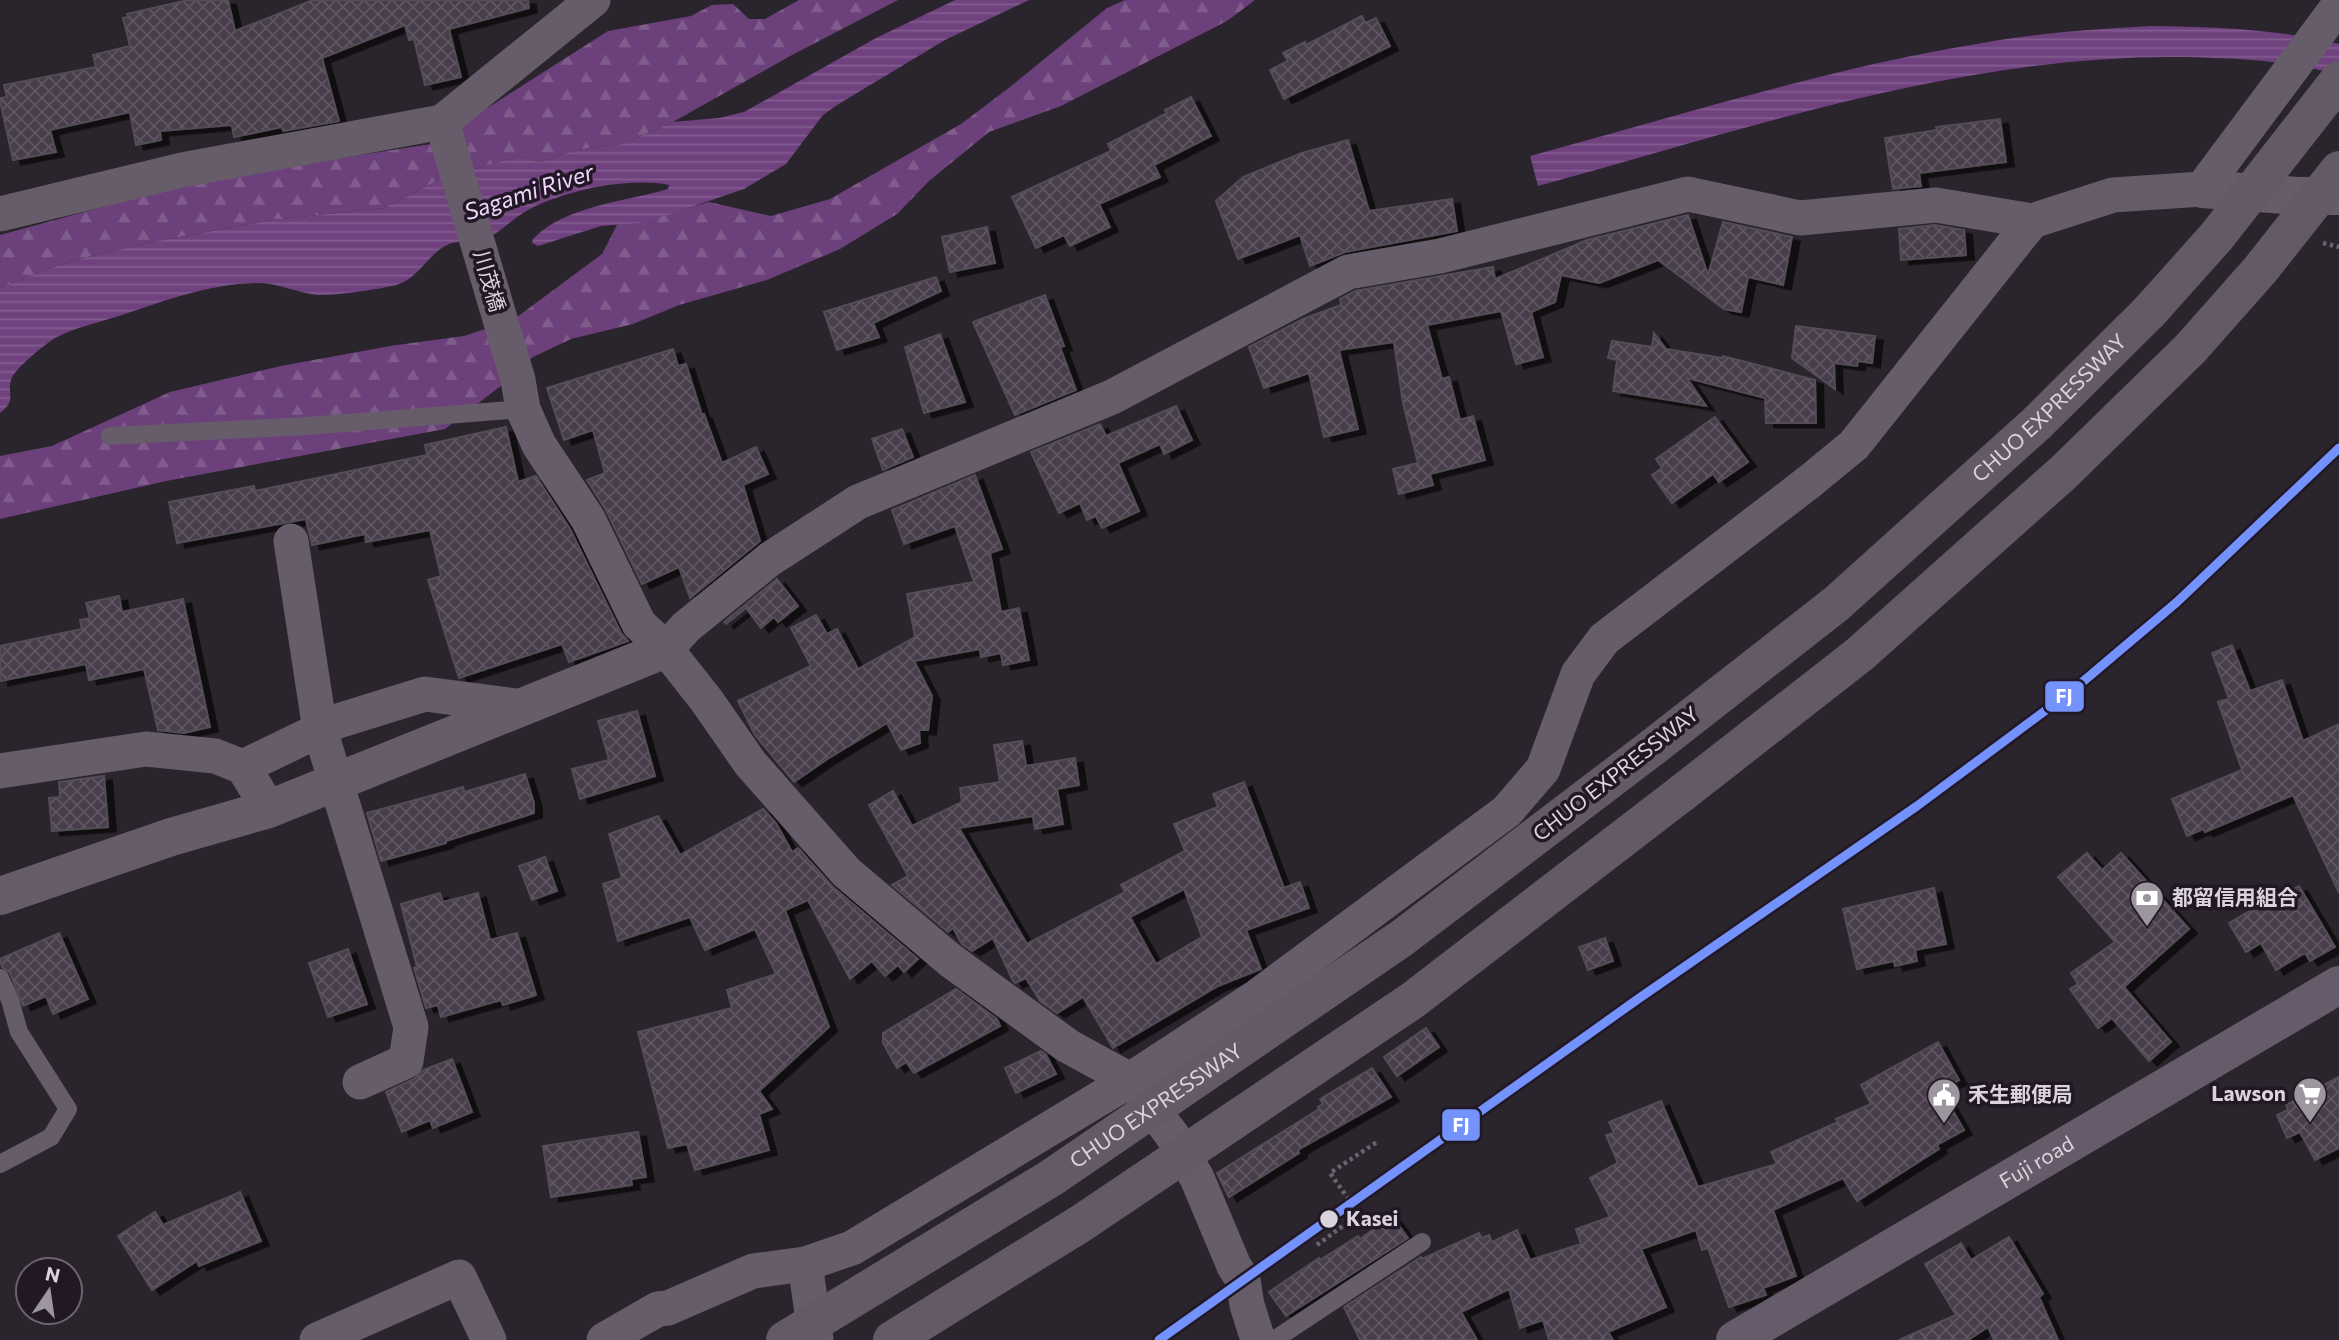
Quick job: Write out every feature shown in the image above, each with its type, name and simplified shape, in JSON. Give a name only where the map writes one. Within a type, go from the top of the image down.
[{"type":"highway","name":"CHUO EXPRESSWAY","points":[[785,1340],[1051,1178],[1402,939],[1836,604],[2036,424],[2149,312],[2217,236],[2339,80]]},
{"type":"highway","points":[[892,1340],[1080,1224],[1413,1000],[1860,654],[2064,472],[2190,349],[2260,271],[2339,170]]},
{"type":"highway","name":"Fuji road","points":[[1735,1340],[1774,1331],[2339,985]]},
{"type":"street","points":[[0,214],[183,170],[445,132],[593,0]]},
{"type":"street","points":[[2202,189],[2336,9]]},
{"type":"street","name":"川茂橋","points":[[445,132],[520,394],[539,445],[588,519],[639,624],[666,649],[707,701],[750,763],[846,872],[950,960],[1068,1046],[1130,1080]]},
{"type":"street","points":[[0,896],[171,836],[269,809],[666,649],[685,627],[770,559],[858,502],[1112,397],[1348,272],[1440,256],[1688,194],[1800,218],[1936,205],[2032,221],[2113,195],[2202,189],[2339,196]]},
{"type":"street","points":[[604,1340],[658,1309],[668,1308],[752,1272],[805,1264],[852,1248],[1130,1080],[1255,998],[1507,811],[1543,769],[1577,674],[1604,639],[1854,445],[2032,221]]},
{"type":"street","points":[[291,541],[320,730],[411,1027],[406,1060],[360,1082]]},
{"type":"street","points":[[243,767],[338,721],[425,694],[523,707]]},
{"type":"street","points":[[0,771],[146,749],[215,756],[243,767],[269,809]]},
{"type":"street","points":[[1130,1080],[1172,1135],[1197,1178],[1234,1266],[1243,1280],[1247,1305],[1258,1340]]},
{"type":"street","points":[[805,1264],[816,1340]]},
{"type":"street","points":[[317,1340],[459,1277],[489,1340]]},
{"type":"lane","points":[[110,436],[307,426],[520,394]]},
{"type":"lane","points":[[0,978],[10,1000],[19,1032],[68,1109],[51,1137],[0,1164]]},
{"type":"lane","points":[[1274,1340],[1422,1242]]},
{"type":"path","points":[[1317,1245],[1359,1214],[1330,1172],[1377,1142]]},
{"type":"green space","points":[[799,0],[898,0],[792,55],[673,122],[623,144],[576,150],[539,162],[519,156],[441,179],[384,208],[272,220],[157,241],[83,258],[0,288],[0,235],[205,179],[431,144],[608,31],[691,16],[712,5],[733,4],[749,19],[765,19]]},
{"type":"green space","points":[[1125,0],[1255,0],[1227,21],[1061,106],[989,132],[929,181],[897,214],[840,249],[767,280],[679,305],[633,324],[571,339],[533,357],[445,429],[166,481],[0,519],[0,456],[52,446],[170,392],[281,366],[390,346],[464,336],[513,320],[602,254],[618,223],[639,222],[709,202],[771,216],[830,199],[961,124],[1107,8]]},
{"type":"water","name":"Sagami River","points":[[955,0],[1029,0],[945,40],[837,105],[823,115],[786,164],[744,189],[639,223],[601,226],[538,246],[532,243],[533,239],[562,219],[597,206],[668,189],[669,185],[636,183],[598,187],[545,202],[520,215],[487,238],[445,246],[410,278],[396,285],[318,295],[268,284],[243,284],[207,289],[173,298],[81,327],[52,340],[13,375],[10,401],[0,413],[0,288],[83,258],[157,241],[272,220],[384,208],[441,179],[519,156],[539,162],[576,150],[623,144],[673,122],[719,118],[744,112],[876,38]]},
{"type":"water","points":[[2151,26],[2269,32],[2339,44],[2339,75],[2281,63],[2181,57],[2099,60],[2017,68],[1856,99],[1538,186],[1530,156],[1755,93],[1925,53],[2024,37]]},
{"type":"building","points":[[188,0],[228,0],[235,31],[313,0],[528,0],[529,8],[449,29],[461,77],[425,85],[414,39],[409,40],[405,25],[322,58],[339,121],[283,131],[282,127],[234,137],[232,125],[160,131],[161,140],[136,145],[130,112],[50,130],[56,152],[13,160],[0,101],[0,98],[7,97],[4,85],[96,67],[93,55],[130,46],[123,18],[128,17],[127,14]]},
{"type":"building","points":[[1362,16],[1365,23],[1376,18],[1390,46],[1284,99],[1270,70],[1288,61],[1283,53],[1305,42],[1306,45]]},
{"type":"building","points":[[1191,97],[1211,136],[1154,165],[1160,177],[1099,204],[1110,227],[1070,246],[1064,235],[1036,248],[1012,197],[1111,151],[1108,144]]},
{"type":"building","points":[[2000,119],[2006,162],[1919,173],[1921,186],[1893,189],[1885,138],[1937,130],[1936,127]]},
{"type":"building","points":[[1348,140],[1369,211],[1452,199],[1457,231],[1345,252],[1310,266],[1300,235],[1238,259],[1216,201],[1243,177],[1302,153]]},
{"type":"building","points":[[1688,215],[1708,275],[1723,222],[1792,237],[1783,285],[1748,277],[1741,312],[1724,309],[1658,260],[1599,283],[1561,275],[1555,302],[1531,312],[1543,357],[1516,364],[1501,311],[1427,325],[1442,379],[1449,377],[1460,420],[1473,416],[1485,460],[1430,474],[1433,485],[1399,494],[1393,469],[1418,463],[1403,403],[1394,342],[1339,350],[1358,429],[1324,437],[1309,373],[1264,388],[1249,347],[1303,319],[1341,305],[1340,299],[1355,291],[1493,267],[1495,279],[1587,240]]},
{"type":"building","points":[[1935,225],[1964,230],[1966,255],[1901,260],[1899,229]]},
{"type":"building","points":[[987,227],[995,263],[950,272],[942,237]]},
{"type":"building","points":[[936,277],[941,291],[873,323],[879,337],[837,350],[824,312]]},
{"type":"building","points":[[1045,295],[1064,346],[1060,347],[1076,390],[1015,415],[973,322]]},
{"type":"building","points":[[1796,326],[1875,336],[1872,363],[1858,361],[1857,366],[1834,363],[1835,389],[1792,358]]},
{"type":"building","points":[[1654,333],[1666,349],[1723,356],[1815,380],[1816,423],[1766,423],[1765,398],[1687,378],[1706,406],[1613,391],[1617,360],[1608,358],[1612,341],[1652,347]]},
{"type":"building","points":[[940,334],[965,402],[924,413],[905,347]]},
{"type":"building","points":[[673,349],[678,366],[686,364],[702,415],[704,414],[722,463],[756,447],[768,474],[743,485],[760,541],[690,598],[679,567],[642,584],[606,510],[587,480],[605,473],[593,430],[564,440],[547,388]]},
{"type":"building","points":[[1176,406],[1192,440],[1164,454],[1160,444],[1118,463],[1139,511],[1102,528],[1096,516],[1087,520],[1080,503],[1059,513],[1031,452],[1100,424],[1106,436]]},
{"type":"building","points":[[1715,417],[1748,462],[1719,482],[1713,474],[1672,503],[1652,475],[1662,468],[1656,459]]},
{"type":"building","points":[[506,427],[518,482],[536,476],[570,529],[621,633],[628,641],[569,662],[562,644],[459,678],[428,580],[441,576],[430,530],[366,542],[365,534],[312,545],[306,519],[177,543],[169,502],[254,486],[255,491],[427,455],[425,445]]},
{"type":"building","points":[[902,429],[913,457],[883,470],[872,439]]},
{"type":"building","points":[[975,475],[1002,549],[990,553],[1001,612],[1019,608],[1029,660],[1003,665],[1001,653],[981,657],[980,649],[914,661],[932,696],[928,730],[919,730],[920,743],[901,750],[887,723],[794,782],[755,735],[738,701],[811,666],[791,628],[816,615],[827,634],[837,629],[858,669],[915,637],[907,594],[974,582],[955,526],[904,544],[892,510]]},
{"type":"building","points":[[777,579],[798,606],[778,622],[774,617],[761,628],[746,608],[726,624],[724,622]]},
{"type":"building","points":[[119,596],[122,612],[183,599],[210,727],[184,733],[158,730],[144,669],[89,680],[86,664],[0,681],[0,646],[82,629],[80,620],[90,618],[86,603]]},
{"type":"building","points":[[2232,645],[2250,691],[2282,680],[2303,741],[2339,724],[2339,893],[2293,795],[2205,832],[2203,829],[2187,836],[2172,799],[2242,770],[2218,702],[2229,699],[2212,653]]},
{"type":"building","points":[[637,711],[655,776],[580,799],[572,769],[609,760],[598,721]]},
{"type":"building","points":[[1022,741],[1026,766],[1075,758],[1079,785],[1057,789],[1063,824],[1035,829],[1033,816],[959,828],[1027,944],[1125,892],[1121,885],[1185,851],[1174,824],[1218,807],[1213,794],[1244,782],[1284,888],[1300,882],[1309,908],[1246,930],[1261,969],[1218,986],[1113,1048],[1083,997],[1057,1013],[1040,1001],[1026,978],[1015,983],[1013,981],[993,938],[972,951],[962,944],[953,928],[948,932],[892,885],[908,876],[869,805],[893,791],[912,826],[962,802],[960,788],[1000,782],[994,745]],"holes":[[[1184,889],[1202,937],[1156,964],[1130,917]]]},
{"type":"building","points":[[525,774],[534,803],[534,813],[446,843],[381,861],[367,813],[463,787],[464,792]]},
{"type":"building","points":[[104,776],[108,827],[52,831],[49,798],[60,797],[59,782]]},
{"type":"building","points":[[763,809],[776,823],[792,852],[798,848],[833,887],[918,959],[904,972],[898,965],[885,976],[872,961],[850,979],[808,900],[785,910],[829,1027],[759,1091],[772,1109],[759,1114],[769,1150],[695,1170],[687,1144],[668,1148],[638,1032],[732,1008],[727,990],[776,974],[755,929],[705,950],[690,917],[618,941],[603,884],[622,878],[609,834],[658,816],[680,855]]},
{"type":"building","points":[[2087,853],[2102,870],[2121,853],[2189,929],[2124,987],[2171,1042],[2149,1061],[2112,1018],[2098,1028],[2070,989],[2078,984],[2071,973],[2115,942],[2058,877]]},
{"type":"building","points":[[545,857],[557,891],[532,900],[519,866]]},
{"type":"building","points":[[2299,886],[2335,947],[2310,961],[2305,953],[2276,970],[2261,943],[2246,952],[2229,923],[2253,909],[2255,912]]},
{"type":"building","points":[[1934,888],[1946,944],[1915,950],[1917,961],[1895,966],[1894,961],[1857,969],[1843,909]]},
{"type":"building","points":[[440,893],[443,902],[478,893],[490,940],[517,933],[536,995],[503,1005],[501,1000],[441,1017],[438,1005],[426,1008],[414,968],[417,967],[401,904]]},
{"type":"building","points":[[59,933],[88,999],[53,1014],[46,996],[23,1006],[10,973],[2,967],[0,959]]},
{"type":"building","points":[[1605,938],[1613,961],[1588,970],[1579,947]]},
{"type":"building","points":[[348,949],[367,1004],[328,1017],[309,963]]},
{"type":"building","points":[[956,989],[997,1019],[1000,1026],[914,1073],[906,1062],[897,1068],[883,1043],[883,1033]]},
{"type":"building","points":[[1426,1028],[1439,1047],[1397,1076],[1384,1057]]},
{"type":"building","points":[[1938,1042],[1959,1080],[1941,1090],[1964,1130],[1937,1145],[1939,1149],[1857,1201],[1843,1178],[1773,1210],[1796,1276],[1763,1288],[1766,1295],[1729,1307],[1708,1248],[1702,1250],[1696,1230],[1641,1249],[1666,1307],[1608,1332],[1613,1340],[1549,1340],[1543,1320],[1520,1328],[1509,1289],[1461,1312],[1477,1340],[1360,1340],[1344,1307],[1421,1257],[1422,1259],[1479,1233],[1482,1238],[1489,1235],[1492,1242],[1517,1230],[1530,1260],[1581,1244],[1576,1229],[1610,1217],[1590,1178],[1618,1163],[1606,1135],[1614,1133],[1609,1122],[1661,1101],[1698,1187],[1777,1164],[1771,1152],[1871,1104],[1861,1085]]},
{"type":"building","points":[[1041,1051],[1056,1074],[1016,1093],[1005,1068]]},
{"type":"building","points":[[452,1059],[472,1112],[433,1128],[430,1120],[402,1132],[386,1092],[414,1079],[423,1070]]},
{"type":"building","points":[[1372,1068],[1391,1097],[1298,1150],[1299,1153],[1229,1197],[1217,1173],[1319,1109],[1323,1104],[1320,1099]]},
{"type":"building","name":"Lawson","points":[[2339,1077],[2339,1148],[2315,1160],[2300,1132],[2287,1138],[2277,1115],[2288,1110],[2286,1105]]},
{"type":"building","points":[[638,1132],[646,1177],[631,1179],[632,1185],[551,1197],[543,1146]]},
{"type":"building","points":[[240,1192],[261,1241],[199,1266],[197,1261],[152,1290],[118,1236],[155,1212],[163,1225]]},
{"type":"building","points":[[1392,1216],[1408,1238],[1286,1316],[1269,1292],[1319,1258],[1320,1260],[1358,1236],[1360,1239]]},
{"type":"building","points":[[2009,1237],[2043,1294],[2039,1297],[2058,1340],[1994,1340],[1988,1327],[1968,1340],[1899,1340],[1956,1315],[1925,1264],[1961,1243],[1971,1260]]},
{"type":"transit line","name":"FJ","points":[[1159,1340],[1638,999],[1917,806],[2073,690],[2177,602],[2339,448]]},
{"type":"place","name":"都留信用組合","points":[[2147,928]]},
{"type":"place","name":"Lawson","points":[[2310,1124]]},
{"type":"place","name":"禾生郵便局","points":[[1944,1125]]},
{"type":"place","name":"Kasei","points":[[1329,1219]]}]
